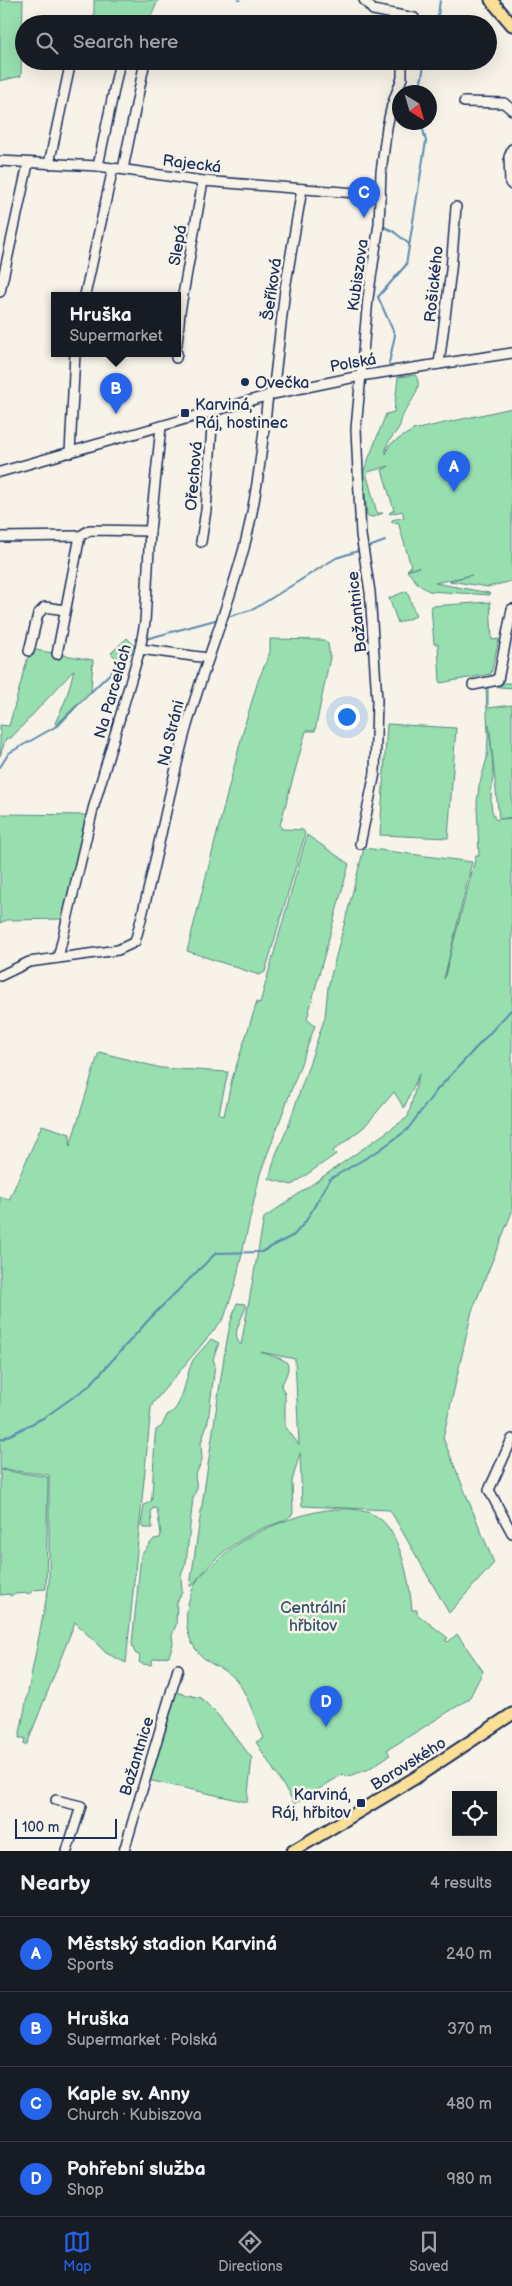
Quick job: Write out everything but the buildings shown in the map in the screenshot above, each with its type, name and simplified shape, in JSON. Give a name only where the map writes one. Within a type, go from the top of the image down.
[{"type":"main road","points":[[491,0],[512,25]]},
{"type":"main road","name":"Borovského","points":[[293,1851],[415,1778],[512,1714]]},
{"type":"street","points":[[364,0],[373,10],[399,15]]},
{"type":"street","points":[[49,164],[70,70]]},
{"type":"street","points":[[98,166],[118,70]]},
{"type":"street","points":[[86,292],[143,70]]},
{"type":"street","name":"Kubiszova","points":[[360,376],[368,298],[379,224],[381,172],[387,127],[392,105],[402,78],[402,70]]},
{"type":"street","points":[[464,102],[504,103],[512,110]]},
{"type":"street","points":[[512,149],[509,157],[510,183],[512,185]]},
{"type":"street","name":"Rajecká","points":[[0,161],[28,164],[98,166],[204,181],[381,194]]},
{"type":"street","points":[[0,292],[28,164]]},
{"type":"street","name":"Slepá","points":[[181,307],[204,181]]},
{"type":"street","name":"Šeříková","points":[[271,395],[285,289],[302,189]]},
{"type":"street","name":"Rošického","points":[[439,364],[451,270],[456,207]]},
{"type":"street","name":"Polská","points":[[0,472],[271,395],[360,376],[512,353]]},
{"type":"street","points":[[70,452],[75,357]]},
{"type":"street","name":"Bažantnice","points":[[360,376],[356,428],[361,535],[370,592],[378,700],[375,773],[360,844]]},
{"type":"street","name":"Na Stráni","points":[[0,976],[29,962],[118,950],[134,942],[151,884],[183,738],[243,551],[254,506],[271,395]]},
{"type":"street","name":"Ořechová","points":[[200,542],[206,510],[213,412]]},
{"type":"street","name":"Na Parcelách","points":[[58,958],[93,809],[140,649],[145,622],[150,531],[161,427]]},
{"type":"street","points":[[0,537],[80,536],[90,530],[150,531]]},
{"type":"street","points":[[57,654],[80,536]]},
{"type":"street","points":[[29,652],[38,614],[45,607],[65,610]]},
{"type":"street","points":[[473,685],[498,680],[512,609]]},
{"type":"street","points":[[140,649],[208,658]]},
{"type":"street","points":[[512,1439],[490,1484],[490,1494],[512,1533]]},
{"type":"street","name":"Bažantnice","points":[[124,1851],[178,1669]]},
{"type":"street","points":[[56,1800],[81,1806],[67,1851]]},
{"type":"green space","points":[[0,0],[23,0],[23,15],[15,15],[15,70],[21,70],[21,76],[0,81]]},
{"type":"green space","points":[[94,0],[158,0],[152,15],[94,15]]},
{"type":"green space","points":[[415,375],[418,380],[417,390],[403,415],[399,427],[388,444],[386,454],[389,445],[413,430],[512,408],[512,581],[488,587],[449,581],[472,575],[435,583],[489,593],[490,595],[429,591],[419,585],[407,571],[419,567],[407,570],[411,566],[398,522],[392,523],[392,520],[404,517],[402,511],[389,513],[394,510],[382,470],[389,466],[368,472],[367,476],[377,513],[383,513],[373,517],[367,516],[363,473],[386,414],[394,412],[398,377]]},
{"type":"green space","points":[[407,591],[416,616],[398,623],[389,598]]},
{"type":"green space","points":[[490,602],[492,640],[499,639],[491,674],[440,683],[438,644],[434,644],[431,606]]},
{"type":"green space","points":[[127,638],[135,646],[118,661],[111,653]]},
{"type":"green space","points":[[270,639],[324,640],[328,644],[330,657],[315,731],[306,731],[280,825],[282,829],[303,830],[305,833],[304,838],[265,972],[259,975],[187,951],[245,724],[258,681],[270,652]]},
{"type":"green space","points":[[30,649],[93,660],[91,691],[58,727],[55,723],[66,699],[74,670],[11,738],[6,738],[0,756],[0,725],[9,726]]},
{"type":"green space","name":"Centrální hřbitov","points":[[512,683],[512,688],[488,686],[488,708],[512,705],[512,817],[500,819],[512,818],[512,1212],[472,1311],[443,1438],[494,1563],[449,1613],[390,1510],[302,1506],[300,1453],[292,1481],[293,1514],[285,1520],[249,1535],[219,1556],[201,1575],[242,1541],[289,1519],[327,1510],[345,1509],[362,1511],[376,1516],[385,1523],[392,1533],[403,1559],[412,1610],[417,1610],[417,1614],[448,1638],[445,1640],[448,1642],[457,1634],[483,1671],[469,1699],[387,1750],[390,1755],[367,1770],[346,1777],[343,1774],[295,1804],[256,1742],[264,1738],[242,1688],[231,1675],[206,1660],[197,1651],[191,1642],[186,1620],[190,1597],[200,1576],[190,1586],[224,1357],[230,1324],[237,1303],[245,1304],[246,1307],[237,1331],[238,1341],[241,1345],[264,1218],[408,1117],[419,1074],[404,1108],[394,1092],[364,1127],[333,1151],[336,1154],[292,1185],[269,1179],[276,1154],[288,1127],[325,1017],[328,987],[364,848],[472,862],[444,979],[476,856],[479,856],[477,803],[479,786],[487,758],[486,686]],"holes":[[[489,724],[499,819],[496,820],[491,803],[493,766]],[[261,1352],[295,1359],[299,1445],[285,1426],[285,1394],[281,1386],[286,1377],[288,1365],[282,1359]]]},
{"type":"green space","points":[[387,724],[456,728],[448,838],[380,835]]},
{"type":"green space","points":[[0,814],[88,815],[64,919],[7,920],[0,923]]},
{"type":"green space","points":[[307,835],[349,864],[307,1019],[315,1026],[260,1174],[235,1285],[224,1318],[153,1403],[151,1408],[126,1663],[106,1653],[75,1622],[27,1744],[24,1745],[25,1738],[19,1738],[49,1585],[49,1475],[0,1469],[0,1196],[9,1200],[42,1125],[70,1134],[70,1146],[99,1052],[161,1068],[228,1072],[219,1113],[224,1116],[232,1079],[257,1002],[260,1003]]},
{"type":"green space","points":[[211,1339],[219,1343],[213,1359],[215,1365],[208,1421],[201,1443],[202,1460],[195,1477],[197,1488],[193,1498],[186,1563],[181,1575],[182,1592],[177,1602],[176,1625],[172,1635],[173,1644],[169,1656],[153,1659],[151,1665],[142,1664],[139,1662],[140,1656],[135,1653],[132,1644],[141,1555],[154,1539],[160,1538],[161,1534],[157,1509],[153,1508],[151,1511],[152,1528],[143,1528],[141,1525],[144,1505],[151,1501],[152,1496],[156,1430],[162,1426],[167,1415],[173,1412],[177,1406],[193,1360]]},
{"type":"green space","points":[[0,1470],[48,1477],[46,1589],[32,1590],[32,1593],[10,1596],[10,1594],[0,1595]]},
{"type":"green space","points":[[175,1692],[201,1698],[217,1714],[252,1758],[247,1802],[148,1780]]},
{"type":"waterway","points":[[438,15],[440,0]]},
{"type":"waterway","points":[[420,85],[423,70]]},
{"type":"waterway","points":[[389,363],[395,335],[378,297],[406,265],[426,141],[423,130]]},
{"type":"waterway","points":[[382,226],[393,231],[409,244]]},
{"type":"waterway","points":[[369,547],[385,541]]},
{"type":"waterway","points":[[227,617],[254,609],[336,558],[358,551]]},
{"type":"waterway","points":[[146,639],[215,620]]},
{"type":"waterway","points":[[0,767],[9,753],[55,727],[135,649]]},
{"type":"waterway","points":[[0,1440],[45,1417],[89,1386],[154,1314],[216,1253],[261,1252],[294,1235],[306,1221],[330,1179],[378,1151],[407,1130],[436,1091],[512,1009]]},
{"type":"place","name":"Kaple sv. Anny","points":[[364,218]]},
{"type":"place","name":"Ovečka","points":[[245,382]]},
{"type":"place","name":"Karviná, Ráj, hostinec","points":[[185,413]]},
{"type":"place","name":"Hruška","points":[[116,414]]},
{"type":"place","name":"Městský stadion Karviná","points":[[454,492]]},
{"type":"place","name":"Pohřební služba","points":[[326,1727]]},
{"type":"place","name":"Karviná, Ráj, hřbitov","points":[[361,1803]]}]
